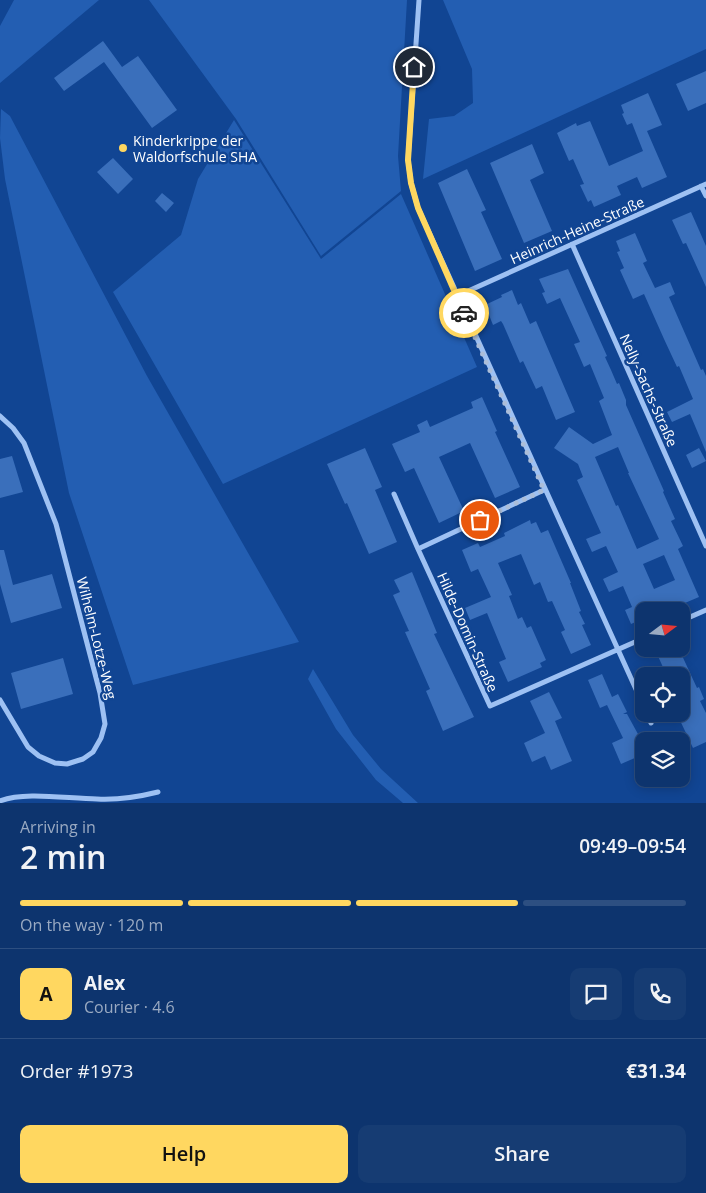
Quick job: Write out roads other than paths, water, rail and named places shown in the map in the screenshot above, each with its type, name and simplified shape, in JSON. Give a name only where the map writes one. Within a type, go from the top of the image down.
[{"type":"street","points":[[419,0],[408,160],[418,208],[456,296],[635,687]]},
{"type":"street","points":[[704,185],[706,196]]},
{"type":"street","name":"Heinrich-Heine-Straße","points":[[456,296],[704,185]]},
{"type":"street","name":"Nelly-Sachs-Straße","points":[[572,244],[706,544]]},
{"type":"street","name":"Wilhelm-Lotze-Weg","points":[[0,416],[24,443],[56,524],[100,692],[105,724],[101,738],[93,752],[83,759],[67,764],[56,763],[28,748],[0,700]]},
{"type":"street","points":[[418,549],[544,490]]},
{"type":"street","name":"Hilde-Domin-Straße","points":[[394,494],[490,706],[618,649]]},
{"type":"street","points":[[690,617],[706,610]]},
{"type":"street","points":[[618,649],[635,642]]},
{"type":"street","points":[[0,801],[21,796],[99,800],[136,797],[158,792]]},
{"type":"place","name":"Kinderkrippe der Waldorfschule SHA","points":[[123,148]]}]
